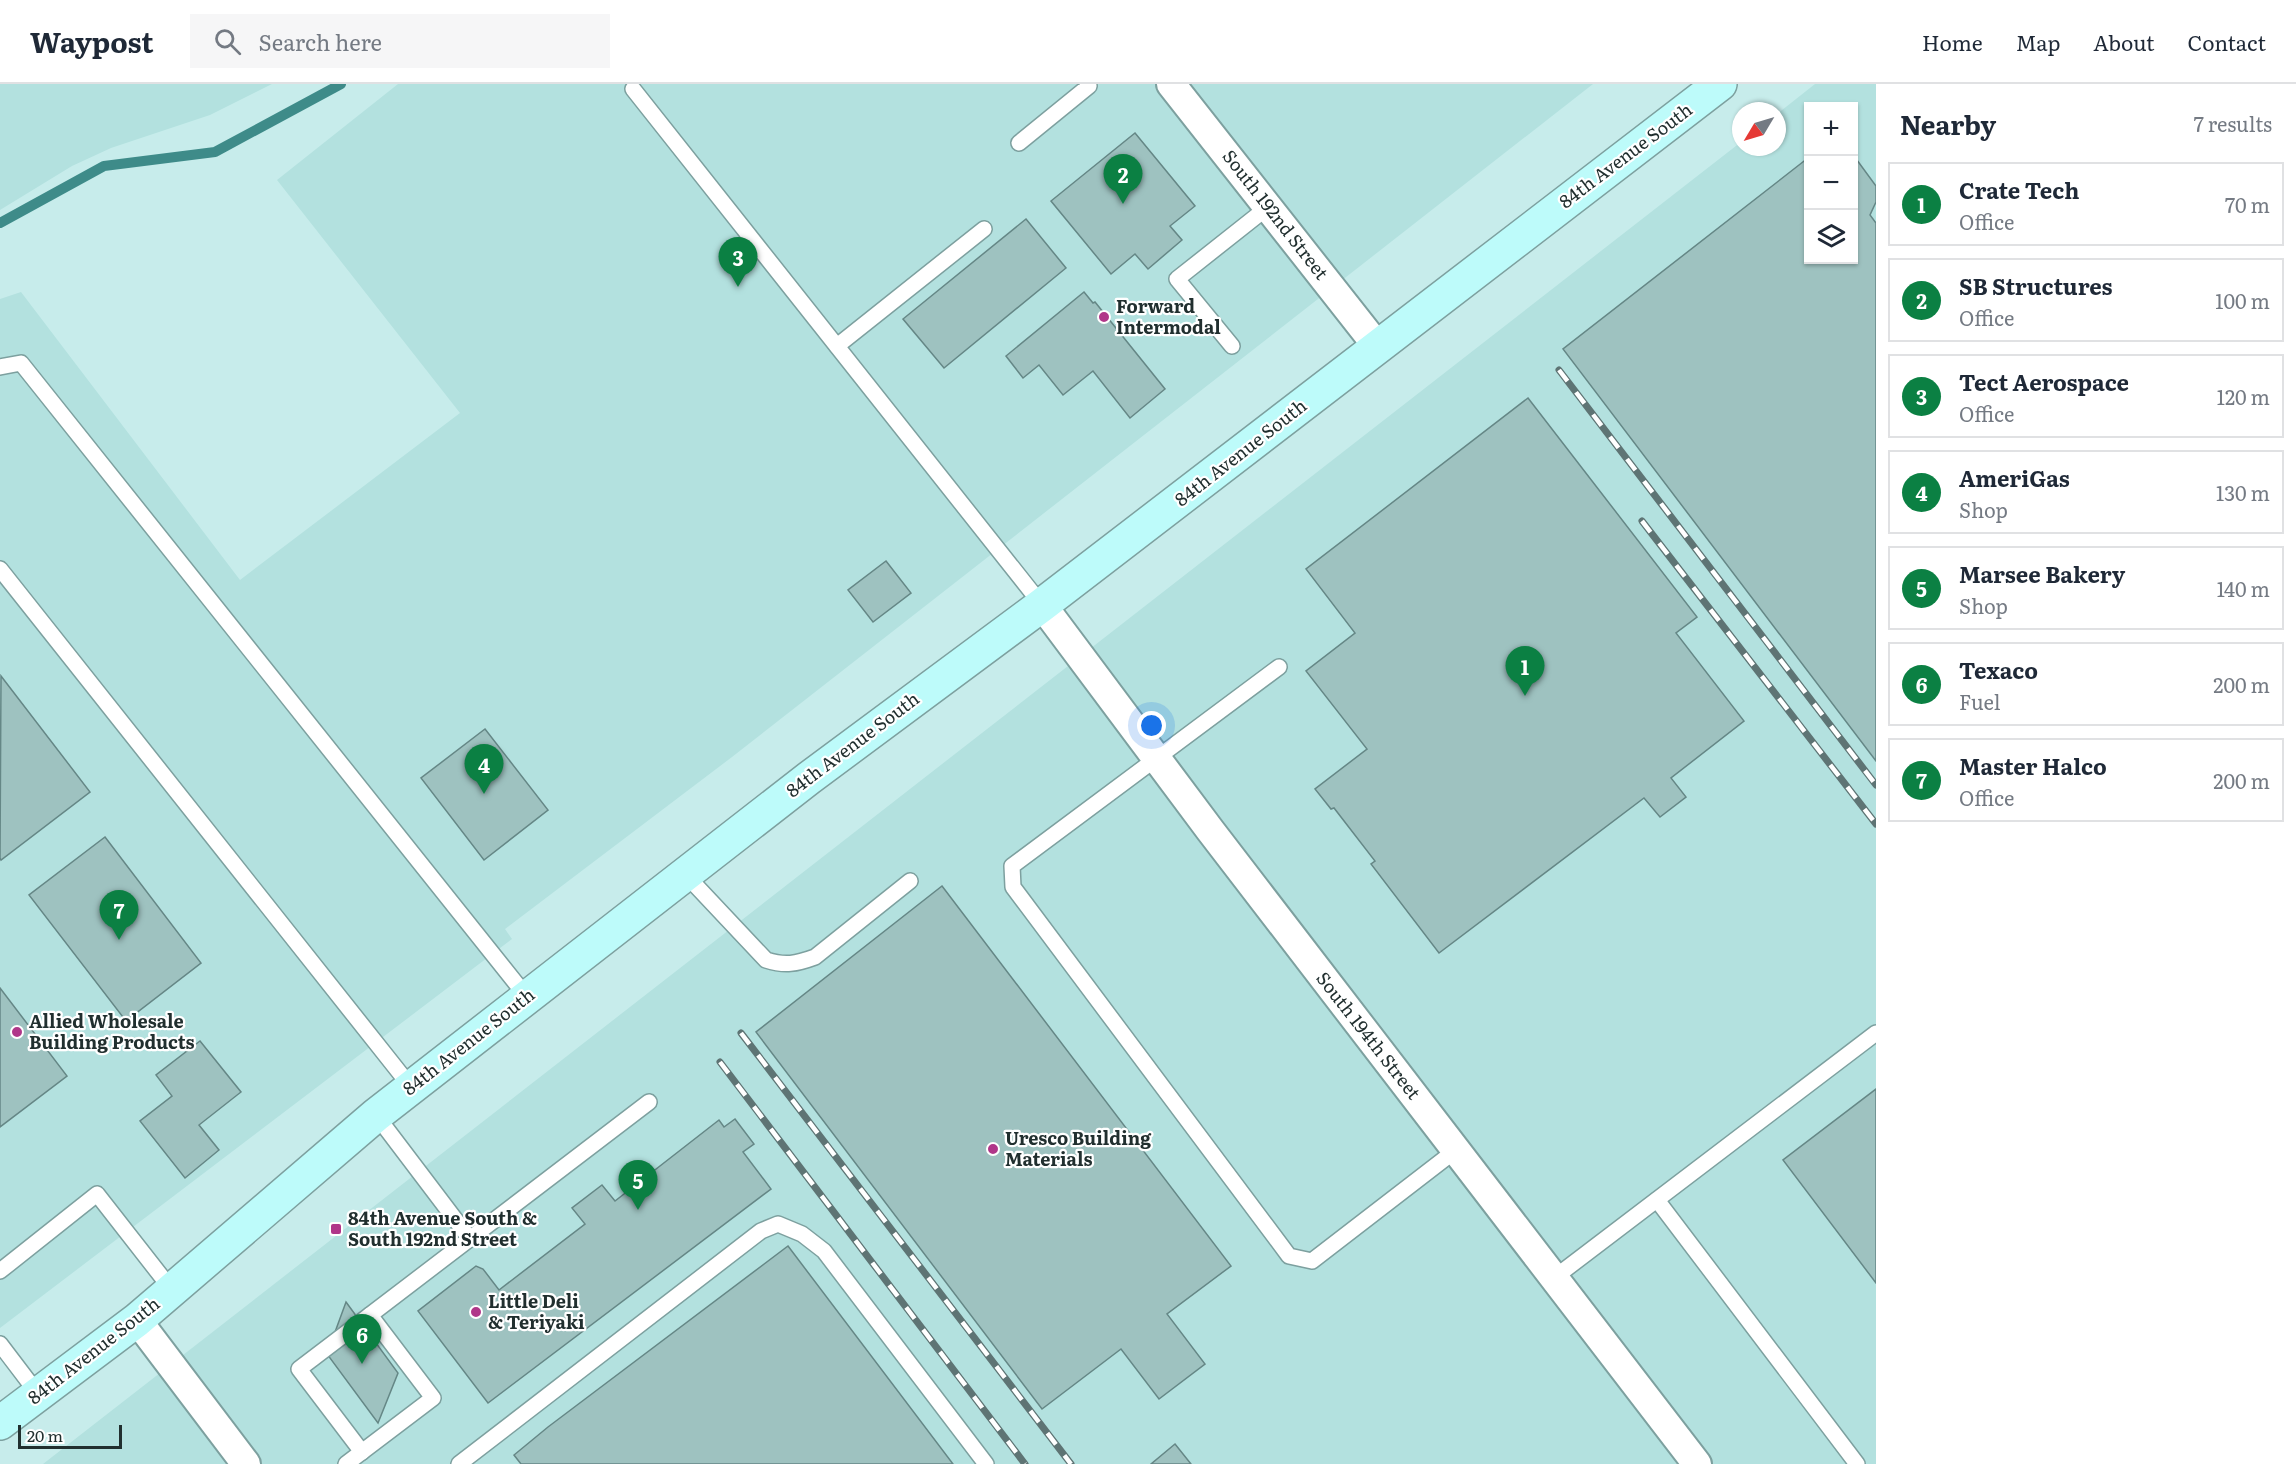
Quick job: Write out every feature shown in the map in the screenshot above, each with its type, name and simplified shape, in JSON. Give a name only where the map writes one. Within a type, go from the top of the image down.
[{"type":"main road","name":"84th Avenue South","points":[[2,1417],[38,1394],[137,1320],[376,1115],[808,778],[1042,605],[1720,84]]},
{"type":"street","name":"South 192nd Street","points":[[1171,84],[1378,347]]},
{"type":"street","name":"South 194th Street","points":[[1042,605],[1156,758],[1697,1464]]},
{"type":"street","points":[[137,1320],[246,1464]]},
{"type":"lane","points":[[1019,143],[1089,86],[1087,84]]},
{"type":"lane","points":[[633,89],[1042,605]]},
{"type":"lane","points":[[1232,346],[1177,279],[1268,207]]},
{"type":"lane","points":[[837,346],[984,229]]},
{"type":"lane","points":[[0,367],[21,363],[527,997]]},
{"type":"lane","points":[[0,569],[411,1087]]},
{"type":"lane","points":[[1279,666],[1012,866],[1013,887],[1289,1256],[1312,1261],[1456,1150]]},
{"type":"lane","points":[[685,874],[766,960],[782,965],[796,964],[815,957],[910,881]]},
{"type":"lane","points":[[1554,1278],[1876,1033]]},
{"type":"lane","points":[[362,1452],[299,1369],[649,1102]]},
{"type":"lane","points":[[376,1115],[470,1239]]},
{"type":"lane","points":[[0,1271],[97,1194],[172,1290]]},
{"type":"lane","points":[[1657,1200],[1857,1464]]},
{"type":"lane","points":[[459,1464],[761,1231],[778,1224],[802,1234],[824,1251],[986,1464]]},
{"type":"lane","points":[[346,1464],[433,1398],[370,1315]]},
{"type":"lane","points":[[0,1344],[38,1394]]},
{"type":"shaded area","points":[[0,84],[272,84],[210,115],[111,148],[72,166],[0,210]]},
{"type":"shaded area","points":[[398,84],[1593,84],[732,757],[505,929],[512,939],[0,1328],[0,299],[21,292],[240,580],[460,413],[277,180]]},
{"type":"shaded area","points":[[1815,84],[1876,84],[1876,1464],[43,1464],[1732,149],[1732,156],[1786,156],[1786,107]]},
{"type":"building","points":[[1135,133],[1195,206],[1170,226],[1182,240],[1148,269],[1135,254],[1111,274],[1051,201]]},
{"type":"building","points":[[1804,161],[1804,264],[1858,264],[1858,161],[1876,186],[1876,202],[1870,215],[1876,223],[1876,761],[1563,349]]},
{"type":"building","points":[[1026,219],[1066,268],[944,368],[903,319]]},
{"type":"building","points":[[1084,292],[1093,303],[1095,302],[1165,389],[1130,418],[1093,371],[1063,395],[1039,365],[1023,378],[1006,356]]},
{"type":"building","points":[[1528,398],[1697,617],[1676,633],[1744,721],[1671,778],[1686,797],[1660,817],[1644,798],[1439,953],[1371,864],[1375,861],[1334,808],[1331,809],[1315,789],[1367,749],[1306,671],[1355,633],[1306,569]]},
{"type":"building","points":[[886,561],[911,593],[873,622],[848,590]]},
{"type":"building","points":[[1,676],[90,792],[1,860],[0,858]]},
{"type":"building","points":[[485,729],[548,810],[484,860],[421,778]]},
{"type":"building","points":[[105,837],[201,963],[126,1021],[29,895]]},
{"type":"building","name":"Uresco Building Materials","points":[[942,886],[1231,1266],[1167,1314],[1205,1364],[1159,1399],[1121,1349],[1042,1409],[756,1032]]},
{"type":"building","name":"Allied Wholesale Building Products","points":[[0,988],[67,1076],[0,1127]]},
{"type":"building","points":[[200,1041],[241,1092],[199,1125],[219,1150],[185,1178],[140,1121],[172,1096],[156,1075]]},
{"type":"building","points":[[1876,1089],[1876,1283],[1783,1160]]},
{"type":"building","points":[[735,1119],[754,1144],[743,1152],[771,1189],[488,1403],[418,1311],[476,1266],[483,1269],[499,1290],[585,1224],[572,1208],[602,1185],[615,1201],[719,1120],[724,1127]]},
{"type":"building","points":[[788,1246],[953,1464],[521,1464],[514,1455],[548,1427]]},
{"type":"building","points":[[346,1302],[398,1373],[378,1423],[327,1354]]},
{"type":"building","points":[[1175,1444],[1191,1464],[1151,1464]]},
{"type":"waterway","points":[[0,223],[104,166],[215,152],[341,84]]},
{"type":"railway","points":[[1559,370],[1876,785]]},
{"type":"railway","points":[[1642,521],[1876,824]]},
{"type":"railway","points":[[741,1033],[1071,1464]]},
{"type":"railway","points":[[720,1062],[1025,1464]]},
{"type":"place","name":"SB Structures","points":[[1123,204]]},
{"type":"place","name":"Tect Aerospace","points":[[738,287]]},
{"type":"place","name":"Forward Intermodal","points":[[1104,317]]},
{"type":"place","name":"Crate Tech","points":[[1525,696]]},
{"type":"place","name":"AmeriGas","points":[[484,794]]},
{"type":"place","name":"Master Halco","points":[[119,940]]},
{"type":"place","name":"Allied Wholesale Building Products","points":[[17,1032]]},
{"type":"place","name":"Uresco Building Materials","points":[[993,1149]]},
{"type":"place","name":"Marsee Bakery","points":[[638,1210]]},
{"type":"place","name":"84th Avenue South & South 192nd Street","points":[[336,1229]]},
{"type":"place","name":"Little Deli & Teriyaki","points":[[476,1312]]},
{"type":"place","name":"Texaco","points":[[362,1364]]}]
